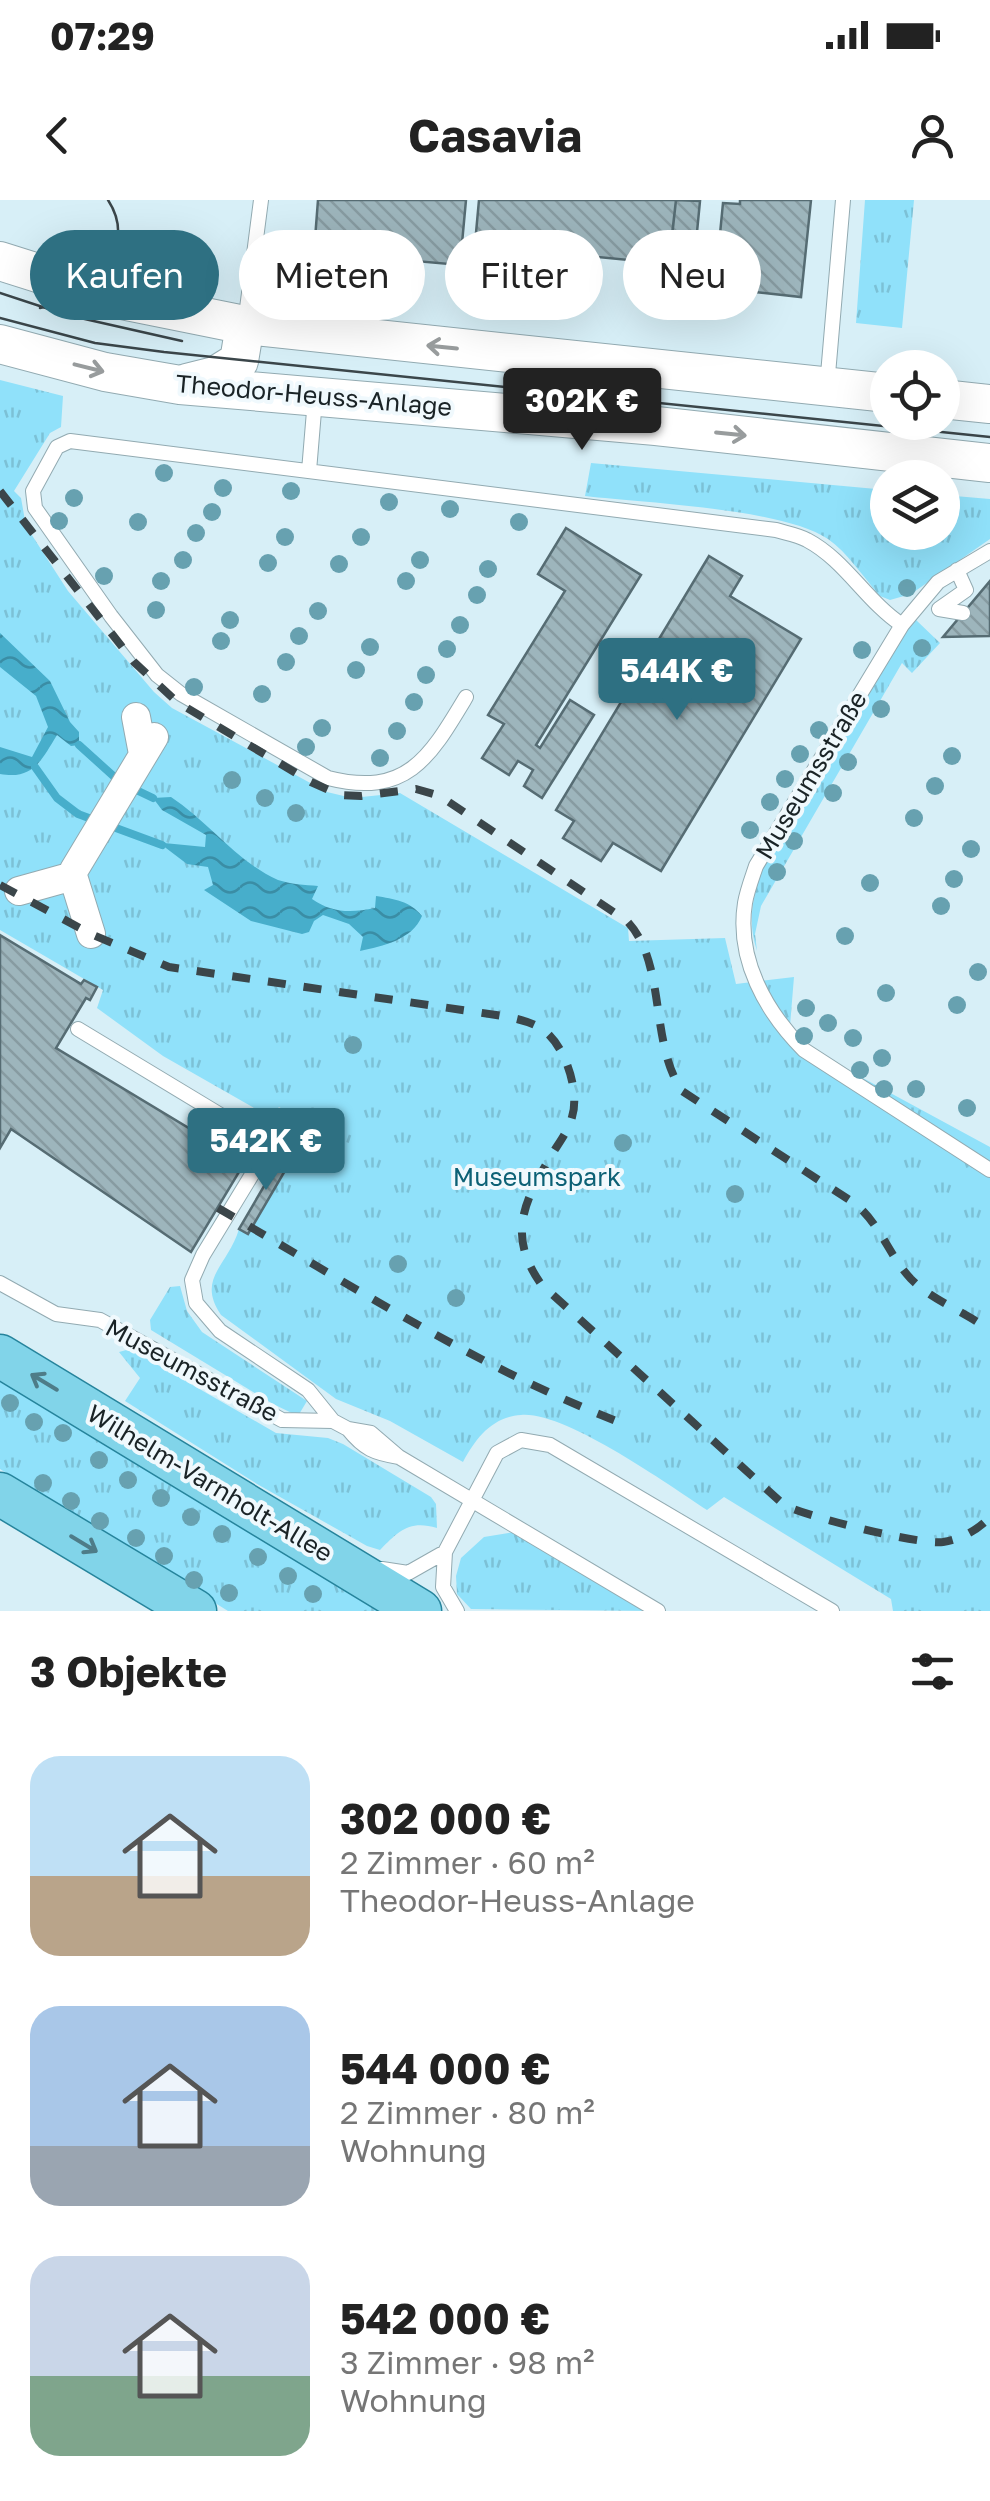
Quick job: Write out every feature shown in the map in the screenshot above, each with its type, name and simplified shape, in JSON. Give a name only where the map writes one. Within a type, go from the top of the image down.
[{"type":"main road","points":[[0,261],[126,302],[245,324],[870,391]]},
{"type":"main road","points":[[180,385],[215,376],[238,360],[245,324]]},
{"type":"main road","name":"Theodor-Heuss-Anlage","points":[[0,344],[105,372],[180,385],[636,424],[990,463]]},
{"type":"main road","points":[[960,401],[990,404]]},
{"type":"main road","name":"Wilhelm-Varnholt-Allee","points":[[0,1356],[420,1611]]},
{"type":"main road","points":[[0,1494],[195,1611]]},
{"type":"street","points":[[91,934],[74,873],[144,736]]},
{"type":"street","points":[[19,892],[74,873]]},
{"type":"lane","points":[[245,324],[261,200]]},
{"type":"lane","points":[[826,386],[844,200]]},
{"type":"lane","points":[[309,471],[315,398]]},
{"type":"lane","points":[[466,697],[434,751],[402,776],[353,785],[328,778],[181,694],[157,675],[70,560],[35,508],[33,491],[57,447],[70,441],[776,530],[806,539],[832,558],[881,612],[902,625]]},
{"type":"lane","name":"Museumsstraße","points":[[990,552],[938,582],[902,625],[756,866],[744,905],[755,982],[779,1026],[804,1050],[990,1170]]},
{"type":"lane","points":[[956,570],[966,590],[940,609],[963,614]]},
{"type":"lane","name":"Museumsstraße","points":[[78,1030],[270,1145],[192,1280],[196,1303],[220,1331],[308,1390],[333,1421],[348,1429],[362,1447],[399,1457],[658,1611]]},
{"type":"lane","name":"Museumsstraße","points":[[0,1282],[56,1314],[100,1320],[117,1328],[282,1420],[333,1421]]},
{"type":"lane","points":[[457,1611],[443,1588],[445,1552],[497,1453],[521,1440],[550,1446],[832,1611]]},
{"type":"lane","points":[[336,1560],[408,1573],[445,1552]]},
{"type":"green space","points":[[865,200],[914,200],[902,328],[856,323]]},
{"type":"green space","name":"Museumspark","points":[[0,380],[63,396],[61,427],[50,433],[14,491],[21,498],[26,526],[68,591],[172,708],[327,792],[352,798],[400,793],[628,928],[629,941],[725,938],[736,984],[794,977],[789,1038],[990,1147],[990,1611],[893,1611],[891,1599],[724,1497],[707,1510],[616,1451],[563,1424],[540,1417],[521,1415],[493,1424],[463,1462],[390,1421],[336,1399],[221,1315],[214,1302],[213,1281],[239,1229],[248,1234],[293,1157],[305,1122],[279,1107],[270,1117],[163,1056],[97,1008],[103,990],[0,930]]},
{"type":"green space","points":[[591,463],[870,488],[870,550],[960,550],[960,496],[990,499],[990,539],[911,594],[890,600],[880,596],[835,544],[806,529],[746,514],[585,496]]},
{"type":"green space","points":[[915,619],[940,643],[912,673],[902,663],[761,906],[755,934],[757,951],[752,909],[762,868],[890,650]]},
{"type":"green space","points":[[180,1286],[187,1311],[202,1332],[307,1401],[298,1416],[151,1330],[150,1320],[170,1287]]},
{"type":"green space","points":[[130,1349],[276,1433],[328,1438],[343,1444],[431,1497],[436,1504],[437,1528],[412,1526],[380,1550],[257,1484],[125,1401],[140,1378],[119,1352]]},
{"type":"green space","points":[[0,1376],[386,1611],[228,1611],[0,1469]]},
{"type":"green space","points":[[526,1530],[659,1611],[471,1609],[457,1594],[461,1558],[484,1537]]},
{"type":"water","points":[[0,633],[50,681],[79,732],[79,745],[71,746],[57,735],[41,760],[21,774],[0,774],[0,747],[32,757],[48,727],[36,696],[0,667]]},
{"type":"water","points":[[171,797],[263,872],[283,881],[318,886],[312,899],[319,904],[342,911],[366,910],[375,908],[376,896],[407,904],[422,916],[404,936],[360,951],[363,937],[349,924],[323,915],[314,921],[309,932],[302,934],[251,921],[204,890],[213,885],[208,867],[187,864],[162,845],[205,847],[206,835],[162,810],[153,798]]},
{"type":"building","points":[[318,200],[466,200],[463,230],[445,230],[445,264],[425,262],[425,230],[316,230]]},
{"type":"building","points":[[479,200],[676,200],[673,230],[623,230],[623,259],[603,258],[603,230],[476,230]]},
{"type":"building","points":[[676,200],[700,201],[697,230],[673,230]]},
{"type":"building","points":[[740,200],[811,200],[801,297],[761,293],[761,230],[720,230],[723,203],[740,204]]},
{"type":"building","points":[[566,528],[641,575],[536,745],[540,748],[570,700],[594,715],[542,798],[524,786],[533,770],[518,761],[509,775],[482,758],[504,724],[488,715],[565,591],[538,574]]},
{"type":"building","points":[[709,556],[742,576],[730,596],[801,639],[661,871],[613,843],[601,861],[563,838],[574,821],[556,810]]},
{"type":"building","points":[[990,581],[990,636],[943,637]]},
{"type":"building","points":[[0,935],[81,984],[84,980],[97,987],[56,1048],[245,1162],[191,1252],[11,1129],[0,1148]]},
{"type":"building","points":[[284,1152],[293,1157],[248,1234],[239,1229]]},
{"type":"waterway","points":[[79,745],[120,782]]},
{"type":"waterway","points":[[35,767],[57,798],[78,814],[162,845]]},
{"type":"waterway","points":[[132,788],[153,798]]},
{"type":"tram line","points":[[108,200],[117,230]]},
{"type":"tram line","points":[[0,293],[67,315],[182,341]]},
{"type":"tram line","points":[[0,318],[95,343],[164,352],[990,437]]},
{"type":"railway","points":[[0,491],[134,662],[177,702],[311,782],[340,795],[416,789],[440,796],[627,921],[648,958],[665,1050],[682,1091],[854,1203],[871,1220],[911,1279],[990,1331]]},
{"type":"railway","points":[[0,885],[91,934],[169,967],[503,1016],[541,1029],[560,1049],[574,1096],[569,1126],[535,1184],[524,1216],[524,1248],[541,1284],[784,1505],[863,1529],[930,1542],[963,1536],[990,1517]]},
{"type":"railway","points":[[218,1208],[467,1352],[624,1424]]}]
